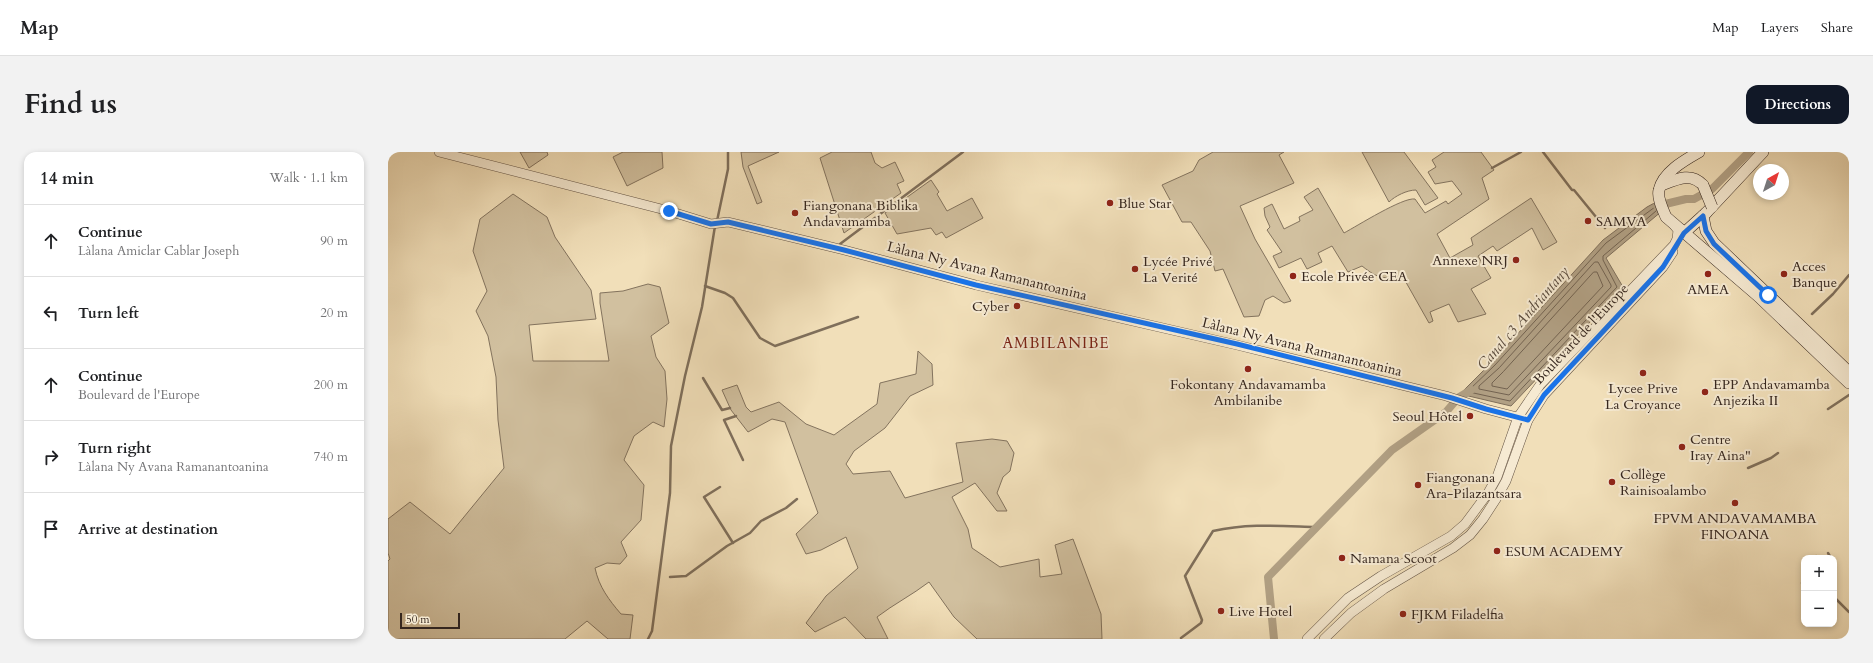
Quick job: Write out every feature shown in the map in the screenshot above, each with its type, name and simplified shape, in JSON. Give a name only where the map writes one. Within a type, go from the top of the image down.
[{"type":"main road","points":[[1699,152],[1673,169],[1660,187],[1665,214],[1684,233],[1758,296],[1849,383]]},
{"type":"main road","points":[[1703,216],[1763,152]]},
{"type":"main road","points":[[1660,187],[1686,176],[1693,178],[1703,185],[1712,207],[1684,233]]},
{"type":"main road","points":[[1703,216],[1706,231],[1714,244],[1849,372]]},
{"type":"street","name":"Làlana Ny Avana Ramanantoanina","points":[[439,152],[669,211],[711,224],[728,222],[844,250],[976,285],[1237,344],[1457,399],[1486,409],[1528,420]]},
{"type":"street","points":[[1307,639],[1348,598],[1381,576],[1451,536],[1465,524],[1488,493],[1497,476],[1518,417],[1540,385],[1674,245],[1678,230],[1665,214]]},
{"type":"street","name":"Boulevard de l'Europe","points":[[1324,639],[1351,613],[1384,589],[1453,548],[1470,535],[1484,519],[1506,481],[1528,420],[1544,395],[1663,267],[1684,233]]},
{"type":"shaded area","points":[[520,152],[547,152],[548,155],[529,168]]},
{"type":"shaded area","points":[[623,152],[662,152],[663,168],[627,186],[613,157]]},
{"type":"shaded area","points":[[741,152],[779,152],[748,166],[762,202],[757,204],[743,167]]},
{"type":"shaded area","points":[[832,152],[871,152],[875,163],[882,168],[895,162],[904,181],[897,184],[901,193],[844,233],[820,158]]},
{"type":"shaded area","points":[[1213,152],[1284,152],[1279,155],[1294,183],[1240,206],[1255,239],[1291,301],[1284,303],[1273,296],[1265,300],[1259,316],[1244,317],[1223,269],[1215,271],[1210,251],[1191,222],[1182,222],[1162,185],[1193,171],[1199,160]]},
{"type":"shaded area","points":[[1362,152],[1404,152],[1438,198],[1425,205],[1416,190],[1413,190],[1401,194],[1389,202]]},
{"type":"shaded area","points":[[1444,152],[1481,152],[1494,170],[1482,178],[1489,199],[1437,234],[1450,258],[1473,245],[1471,238],[1531,198],[1557,242],[1543,250],[1532,228],[1497,251],[1493,246],[1478,256],[1491,278],[1471,289],[1486,314],[1458,322],[1449,304],[1430,312],[1433,321],[1429,323],[1403,277],[1390,278],[1377,276],[1362,266],[1348,272],[1332,246],[1318,253],[1322,262],[1307,269],[1301,258],[1279,268],[1273,256],[1282,252],[1267,230],[1270,227],[1265,216],[1264,208],[1272,204],[1284,229],[1300,221],[1299,217],[1313,210],[1304,197],[1318,188],[1344,233],[1391,207],[1409,200],[1415,199],[1425,213],[1446,201],[1448,204],[1462,194],[1452,181],[1435,184],[1428,172],[1436,167],[1432,160]]},
{"type":"shaded area","points":[[931,180],[939,192],[937,194],[947,211],[972,198],[983,218],[946,238],[942,232],[936,235],[931,228],[897,234],[885,213]]},
{"type":"shaded area","points":[[513,194],[547,217],[555,237],[591,290],[596,319],[529,325],[533,361],[609,361],[600,303],[600,293],[623,291],[648,284],[660,287],[669,323],[651,336],[656,357],[665,371],[667,399],[664,427],[653,422],[634,436],[624,460],[644,485],[641,520],[621,542],[627,556],[620,564],[607,563],[595,568],[602,587],[621,614],[633,615],[630,639],[608,639],[587,621],[565,639],[388,639],[388,561],[390,559],[388,553],[388,519],[410,502],[450,534],[504,468],[498,420],[496,377],[488,336],[476,311],[487,291],[473,251],[480,219]]},
{"type":"shaded area","points":[[918,351],[932,364],[933,385],[910,396],[885,428],[854,451],[846,464],[853,474],[890,471],[905,498],[963,482],[956,443],[992,439],[1007,441],[1014,453],[1010,471],[1003,477],[997,493],[1007,511],[997,511],[975,483],[952,497],[968,529],[972,548],[1000,567],[1039,559],[1040,577],[1062,574],[1055,545],[1073,539],[1101,614],[1102,639],[977,639],[954,617],[929,582],[877,617],[888,639],[866,639],[845,617],[815,632],[806,623],[826,596],[858,568],[846,537],[821,550],[806,554],[796,534],[818,513],[785,422],[772,419],[748,432],[731,410],[722,390],[737,385],[746,407],[751,412],[779,402],[806,424],[834,435],[877,404],[880,383],[916,374]]},
{"type":"water","points":[[1660,200],[1662,211],[1606,258],[1623,287],[1511,406],[1460,394],[1492,362],[1603,240],[1647,207]]},
{"type":"waterway","points":[[717,221],[728,169],[728,152]]},
{"type":"waterway","points":[[840,244],[963,152]]},
{"type":"waterway","points":[[1492,168],[1521,152]]},
{"type":"waterway","points":[[1543,152],[1572,190],[1574,190],[1605,228]]},
{"type":"waterway","name":"Canal c3 Andriantany","points":[[1657,206],[1686,199],[1694,199],[1712,189],[1749,152]]},
{"type":"waterway","points":[[648,639],[652,631],[670,493],[671,446],[685,376],[702,307],[715,226]]},
{"type":"waterway","points":[[1812,314],[1833,294],[1849,275]]},
{"type":"waterway","points":[[705,286],[725,293],[733,298],[760,338],[775,346],[858,317]]},
{"type":"waterway","points":[[703,378],[722,410],[730,408]]},
{"type":"waterway","name":"Canal c3 Andriantany","points":[[1274,639],[1268,577],[1392,450],[1446,412],[1458,398],[1471,390]]},
{"type":"waterway","points":[[1828,409],[1849,395]]},
{"type":"waterway","points":[[736,416],[724,420],[743,460]]},
{"type":"waterway","points":[[1748,468],[1771,458],[1778,453]]},
{"type":"waterway","points":[[720,487],[704,497],[733,543]]},
{"type":"waterway","points":[[670,577],[686,576],[727,546],[750,533],[761,521],[786,508],[797,499]]},
{"type":"waterway","points":[[1181,638],[1201,623],[1202,620],[1185,576],[1213,531],[1226,528],[1252,526],[1316,527]]},
{"type":"waterway","points":[[1837,600],[1849,612]]},
{"type":"place","name":"Blue Star","points":[[1110,203]]},
{"type":"place","name":"Fiangonana Biblika Andavamamba","points":[[795,213]]},
{"type":"place","name":"SAMVA","points":[[1588,221]]},
{"type":"place","name":"Annexe NRJ","points":[[1516,260]]},
{"type":"place","name":"Lycée Privé La Verité","points":[[1135,269]]},
{"type":"place","name":"AMEA","points":[[1708,274]]},
{"type":"place","name":"Acces Banque","points":[[1784,274]]},
{"type":"place","name":"Ecole Privée CEA","points":[[1293,276]]},
{"type":"place","name":"Cyber","points":[[1017,306]]},
{"type":"place","name":"Fokontany Andavamamba Ambilanibe","points":[[1248,369]]},
{"type":"place","name":"Lycee Prive La Croyance","points":[[1643,373]]},
{"type":"place","name":"EPP Andavamamba Anjezika II","points":[[1705,392]]},
{"type":"place","name":"Seoul Hôtel","points":[[1470,416]]},
{"type":"place","name":"Centre Iray Aina\"","points":[[1682,447]]},
{"type":"place","name":"Collège Rainisoalambo","points":[[1612,482]]},
{"type":"place","name":"Fiangonana Ara-Pilazantsara","points":[[1418,485]]},
{"type":"place","name":"FPVM ANDAVAMAMBA FINOANA","points":[[1735,503]]},
{"type":"place","name":"ESUM ACADEMY","points":[[1497,551]]},
{"type":"place","name":"Namana Scoot","points":[[1342,558]]},
{"type":"place","name":"Live Hotel","points":[[1221,611]]},
{"type":"place","name":"FJKM Filadelfia","points":[[1403,614]]},
{"type":"district","name":"AMBILANIBE","points":[[1056,343]]},
{"type":"route","points":[[669,211],[711,224],[728,222],[844,250],[976,285],[1222,342],[1237,344],[1452,398],[1528,420],[1544,395],[1663,267],[1684,233],[1703,216],[1706,231],[1714,244],[1768,295]]}]
